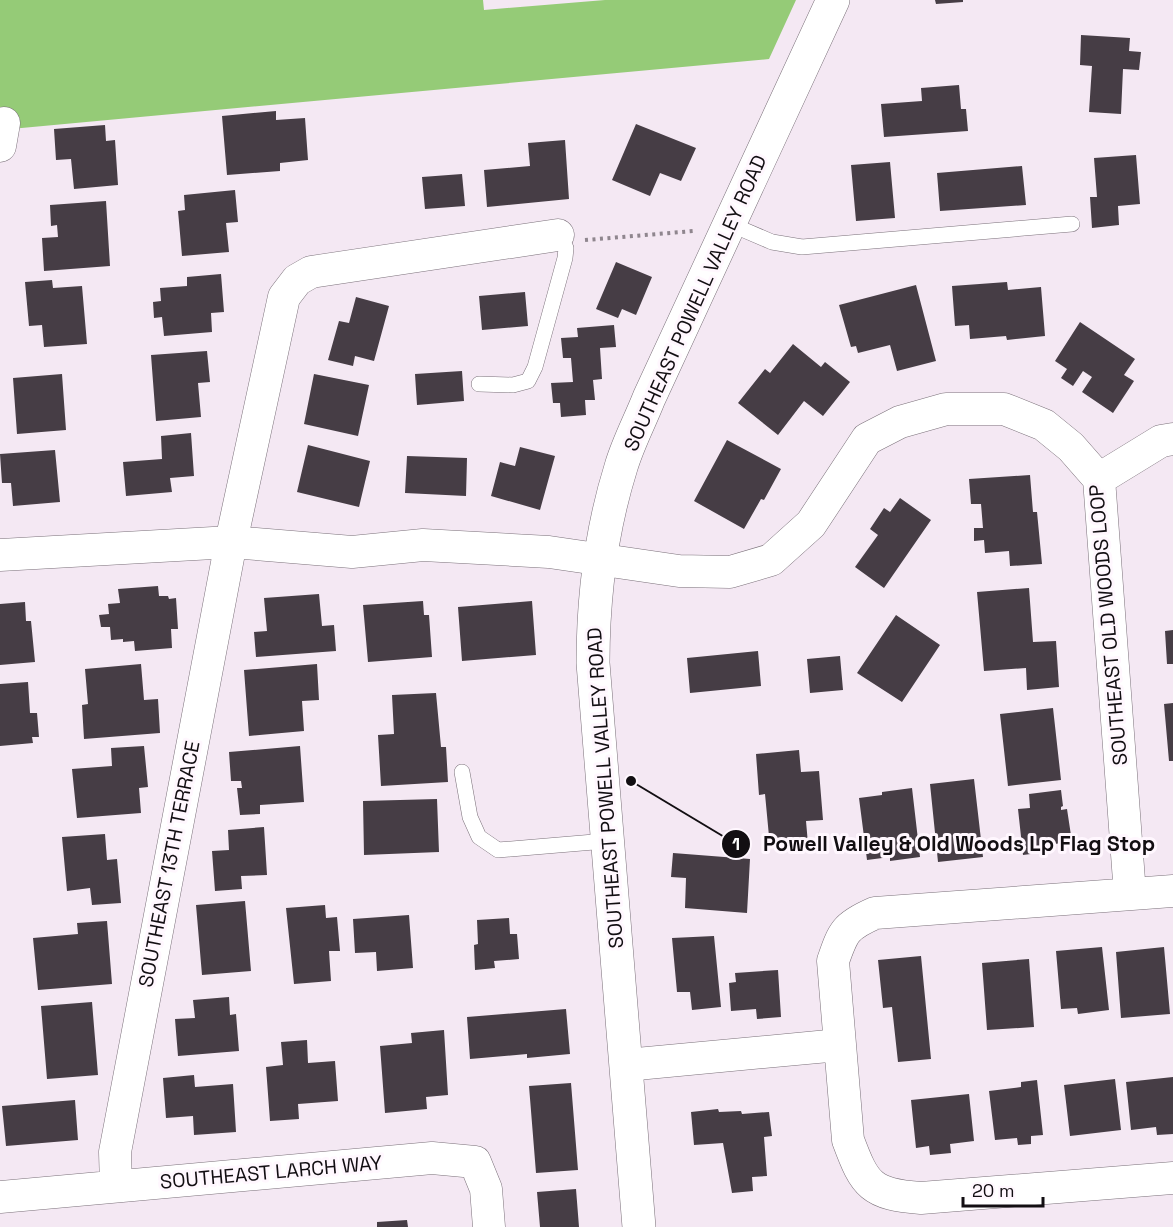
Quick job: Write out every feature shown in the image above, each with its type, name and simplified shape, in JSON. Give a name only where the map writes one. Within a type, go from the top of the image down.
[{"type":"main road","name":"SOUTHEAST POWELL VALLEY ROAD","points":[[639,1227],[592,663],[593,621],[599,560],[622,465],[649,398],[833,0]]},
{"type":"street","name":"SOUTHEAST 13TH TERRACE","points":[[116,1186],[115,1152],[231,542],[284,297],[297,280],[311,272],[558,235]]},
{"type":"street","name":"SOUTHEAST OLD WOODS LOOP","points":[[0,555],[231,542],[352,552],[423,545],[549,552],[679,571],[730,572],[771,560],[811,524],[867,439],[900,422],[946,409],[1004,409],[1044,425],[1071,447],[1099,479],[1130,894]]},
{"type":"street","points":[[1099,479],[1161,441],[1173,438]]},
{"type":"street","points":[[1173,891],[875,913],[855,922],[842,936],[832,961],[848,1140],[858,1167],[872,1188],[894,1196],[921,1198],[1173,1178]]},
{"type":"street","points":[[626,1065],[839,1045]]},
{"type":"street","name":"SOUTHEAST LARCH WAY","points":[[0,1197],[432,1158],[475,1162],[486,1189],[489,1227]]},
{"type":"lane","points":[[729,226],[772,242],[802,247],[1072,224]]},
{"type":"lane","points":[[479,384],[513,385],[528,381],[535,367],[565,258],[566,248],[558,235]]},
{"type":"lane","points":[[462,772],[470,817],[479,837],[498,850],[606,840]]},
{"type":"path","points":[[558,235],[583,240],[729,226]]},
{"type":"green space","points":[[0,0],[483,0],[484,10],[605,0],[796,0],[769,59],[0,130]]},
{"type":"building","points":[[935,0],[963,0],[963,2],[936,4]]},
{"type":"building","points":[[1081,35],[1130,38],[1129,51],[1141,52],[1139,70],[1123,69],[1121,114],[1089,112],[1092,66],[1080,65]]},
{"type":"building","points":[[959,85],[961,109],[966,109],[968,131],[884,137],[881,104],[922,101],[921,88]]},
{"type":"building","points":[[276,111],[276,120],[305,118],[308,160],[280,163],[280,171],[227,175],[222,116]]},
{"type":"building","points":[[636,124],[696,148],[681,181],[660,173],[650,196],[612,180]]},
{"type":"building","points":[[105,125],[106,141],[115,140],[118,185],[74,189],[71,159],[56,160],[54,129]]},
{"type":"building","points":[[565,140],[569,199],[487,207],[484,170],[530,166],[528,143]]},
{"type":"building","points":[[1136,155],[1140,204],[1118,206],[1119,225],[1092,228],[1090,197],[1097,197],[1094,158]]},
{"type":"building","points":[[890,162],[895,218],[856,221],[851,165]]},
{"type":"building","points":[[1022,166],[1026,205],[940,211],[937,173]]},
{"type":"building","points":[[462,174],[465,206],[425,209],[422,177]]},
{"type":"building","points":[[235,190],[238,222],[226,223],[229,252],[182,256],[178,211],[185,210],[184,195]]},
{"type":"building","points":[[106,201],[110,266],[44,271],[42,238],[58,237],[57,225],[51,226],[50,205]]},
{"type":"building","points":[[616,262],[652,277],[636,315],[622,309],[618,318],[596,309]]},
{"type":"building","points":[[221,274],[224,312],[211,313],[212,332],[164,336],[162,317],[154,318],[153,302],[161,301],[160,288],[187,286],[187,277]]},
{"type":"building","points":[[52,280],[53,288],[82,286],[87,344],[44,347],[42,325],[29,326],[25,282]]},
{"type":"building","points":[[1007,282],[1008,290],[1041,287],[1045,336],[1007,340],[1006,336],[970,339],[969,325],[955,326],[952,286]]},
{"type":"building","points":[[916,285],[936,361],[897,371],[890,345],[858,353],[856,346],[851,347],[839,305]]},
{"type":"building","points":[[525,292],[528,326],[482,330],[479,296]]},
{"type":"building","points":[[356,297],[389,306],[374,361],[355,356],[353,366],[328,360],[339,321],[349,323]]},
{"type":"building","points":[[1080,322],[1135,359],[1124,375],[1134,381],[1113,413],[1082,392],[1092,377],[1083,371],[1073,386],[1061,378],[1067,369],[1055,361]]},
{"type":"building","points":[[614,325],[616,347],[600,348],[602,379],[593,380],[595,400],[585,400],[586,415],[561,417],[560,403],[553,403],[551,383],[573,382],[571,358],[563,358],[561,338],[578,337],[577,328]]},
{"type":"building","points":[[793,344],[821,367],[825,362],[850,382],[823,416],[804,401],[778,435],[738,403],[765,369],[770,373]]},
{"type":"building","points":[[207,351],[210,382],[198,383],[201,417],[156,421],[151,355]]},
{"type":"building","points":[[462,371],[464,401],[417,405],[415,374]]},
{"type":"building","points":[[62,374],[66,430],[17,434],[13,378]]},
{"type":"building","points":[[314,374],[369,385],[358,436],[304,424]]},
{"type":"building","points":[[191,433],[194,476],[170,478],[172,492],[126,496],[123,462],[162,459],[161,436]]},
{"type":"building","points":[[727,440],[781,469],[764,500],[761,499],[744,529],[694,501]]},
{"type":"building","points":[[308,445],[370,461],[359,507],[297,492]]},
{"type":"building","points":[[520,447],[555,456],[540,510],[491,496],[500,462],[515,466]]},
{"type":"building","points":[[55,450],[60,502],[13,506],[11,483],[2,483],[0,454]]},
{"type":"building","points":[[407,456],[467,458],[466,496],[405,493]]},
{"type":"building","points":[[1030,475],[1033,512],[1037,512],[1042,564],[1010,566],[1009,551],[985,553],[984,540],[974,541],[974,528],[983,528],[981,504],[971,504],[969,479]]},
{"type":"building","points":[[900,498],[931,520],[884,588],[855,567],[878,535],[870,529],[884,508],[890,512]]},
{"type":"building","points":[[158,586],[159,596],[168,596],[169,599],[176,598],[178,629],[171,629],[172,648],[135,651],[134,641],[111,640],[110,627],[101,627],[99,615],[109,614],[108,604],[120,603],[118,589]]},
{"type":"building","points":[[1029,588],[1033,642],[1056,641],[1059,687],[1027,690],[1026,668],[984,671],[977,592]]},
{"type":"building","points":[[319,594],[322,626],[334,625],[336,651],[256,657],[254,632],[267,631],[264,598]]},
{"type":"building","points":[[423,601],[424,615],[429,615],[432,657],[368,662],[363,605]]},
{"type":"building","points":[[532,601],[536,655],[462,661],[458,607]]},
{"type":"building","points":[[25,602],[26,621],[31,621],[35,662],[0,665],[0,604]]},
{"type":"building","points":[[896,615],[940,645],[902,702],[857,673]]},
{"type":"building","points":[[1173,630],[1173,664],[1167,664],[1165,631]]},
{"type":"building","points":[[758,651],[761,686],[690,693],[687,658]]},
{"type":"building","points":[[840,656],[843,690],[810,693],[807,659]]},
{"type":"building","points":[[141,664],[144,700],[158,699],[160,733],[84,739],[82,705],[88,704],[85,669]]},
{"type":"building","points":[[317,664],[319,700],[302,701],[304,731],[249,736],[244,670]]},
{"type":"building","points":[[28,682],[30,713],[37,713],[39,737],[32,737],[33,743],[0,746],[0,684]]},
{"type":"building","points":[[436,693],[441,747],[446,747],[448,782],[381,786],[378,735],[394,734],[392,695]]},
{"type":"building","points":[[1173,703],[1173,761],[1169,761],[1164,704]]},
{"type":"building","points":[[1053,708],[1061,780],[1008,786],[1000,714]]},
{"type":"building","points":[[144,746],[148,787],[139,788],[141,813],[77,818],[72,769],[112,766],[111,748]]},
{"type":"building","points":[[300,746],[304,802],[260,805],[260,814],[240,815],[237,788],[242,788],[241,781],[231,781],[229,752]]},
{"type":"building","points":[[799,750],[801,772],[819,771],[823,820],[806,821],[808,844],[770,847],[765,794],[759,795],[756,754]]},
{"type":"building","points":[[974,779],[983,857],[938,862],[930,784]]},
{"type":"building","points":[[912,788],[920,857],[890,861],[890,857],[867,860],[859,798]]},
{"type":"building","points":[[1061,790],[1063,806],[1061,810],[1067,809],[1072,842],[1045,845],[1046,852],[1023,855],[1018,809],[1030,808],[1029,794]]},
{"type":"building","points":[[437,799],[439,852],[364,855],[363,801]]},
{"type":"building","points":[[264,827],[267,875],[241,876],[242,889],[215,891],[212,851],[229,850],[228,830]]},
{"type":"building","points":[[105,834],[107,860],[117,859],[121,903],[92,905],[90,888],[67,891],[62,837]]},
{"type":"building","points":[[673,853],[750,859],[747,913],[685,908],[686,878],[671,877]]},
{"type":"building","points":[[245,901],[251,971],[202,975],[196,905]]},
{"type":"building","points":[[325,905],[326,918],[337,917],[340,951],[329,951],[331,981],[294,984],[286,908]]},
{"type":"building","points":[[409,915],[413,968],[377,971],[376,952],[355,953],[353,919]]},
{"type":"building","points":[[509,918],[510,934],[517,934],[519,959],[494,961],[495,968],[475,970],[474,945],[478,944],[477,920]]},
{"type":"building","points":[[107,921],[112,984],[38,990],[33,938],[78,934],[77,923]]},
{"type":"building","points":[[714,936],[721,1007],[692,1010],[690,992],[677,992],[672,938]]},
{"type":"building","points":[[1102,947],[1109,1010],[1078,1014],[1077,1008],[1061,1009],[1056,951]]},
{"type":"building","points":[[1164,947],[1170,1014],[1121,1018],[1116,952]]},
{"type":"building","points":[[921,956],[931,1059],[898,1062],[892,1007],[883,1008],[878,960]]},
{"type":"building","points":[[1029,959],[1034,1027],[987,1030],[982,963]]},
{"type":"building","points":[[778,970],[781,1017],[757,1019],[756,1009],[731,1011],[729,983],[736,982],[735,973]]},
{"type":"building","points":[[229,997],[230,1015],[236,1014],[239,1051],[178,1056],[175,1019],[195,1018],[193,1000]]},
{"type":"building","points":[[92,1002],[98,1075],[47,1079],[41,1006]]},
{"type":"building","points":[[566,1009],[570,1054],[527,1058],[527,1054],[470,1059],[467,1017]]},
{"type":"building","points":[[444,1030],[448,1095],[426,1097],[427,1109],[385,1113],[380,1046],[412,1043],[411,1033]]},
{"type":"building","points":[[307,1040],[308,1063],[335,1061],[338,1101],[298,1104],[299,1119],[270,1121],[266,1067],[283,1065],[281,1042]]},
{"type":"building","points":[[194,1075],[195,1087],[233,1084],[236,1132],[194,1135],[193,1116],[166,1118],[163,1078]]},
{"type":"building","points":[[1173,1077],[1173,1134],[1157,1135],[1156,1127],[1131,1130],[1126,1082]]},
{"type":"building","points":[[1115,1079],[1121,1130],[1070,1136],[1064,1085]]},
{"type":"building","points":[[1037,1080],[1043,1135],[1031,1136],[1031,1144],[1018,1145],[1017,1138],[995,1140],[989,1091],[1021,1087],[1021,1082]]},
{"type":"building","points":[[571,1083],[578,1170],[536,1173],[529,1086]]},
{"type":"building","points":[[969,1094],[974,1141],[950,1144],[951,1153],[930,1155],[929,1146],[916,1148],[911,1100]]},
{"type":"building","points":[[75,1100],[78,1140],[6,1146],[2,1106]]},
{"type":"building","points":[[718,1109],[719,1112],[741,1111],[742,1114],[769,1112],[772,1136],[764,1137],[767,1176],[752,1177],[753,1191],[732,1193],[723,1143],[694,1145],[691,1112]]},
{"type":"building","points":[[576,1189],[579,1227],[540,1227],[537,1192]]},
{"type":"building","points":[[407,1220],[408,1227],[377,1227],[377,1222]]},
{"type":"place","name":"Powell Valley & Old Woods Lp Flag Stop","points":[[631,781]]}]
